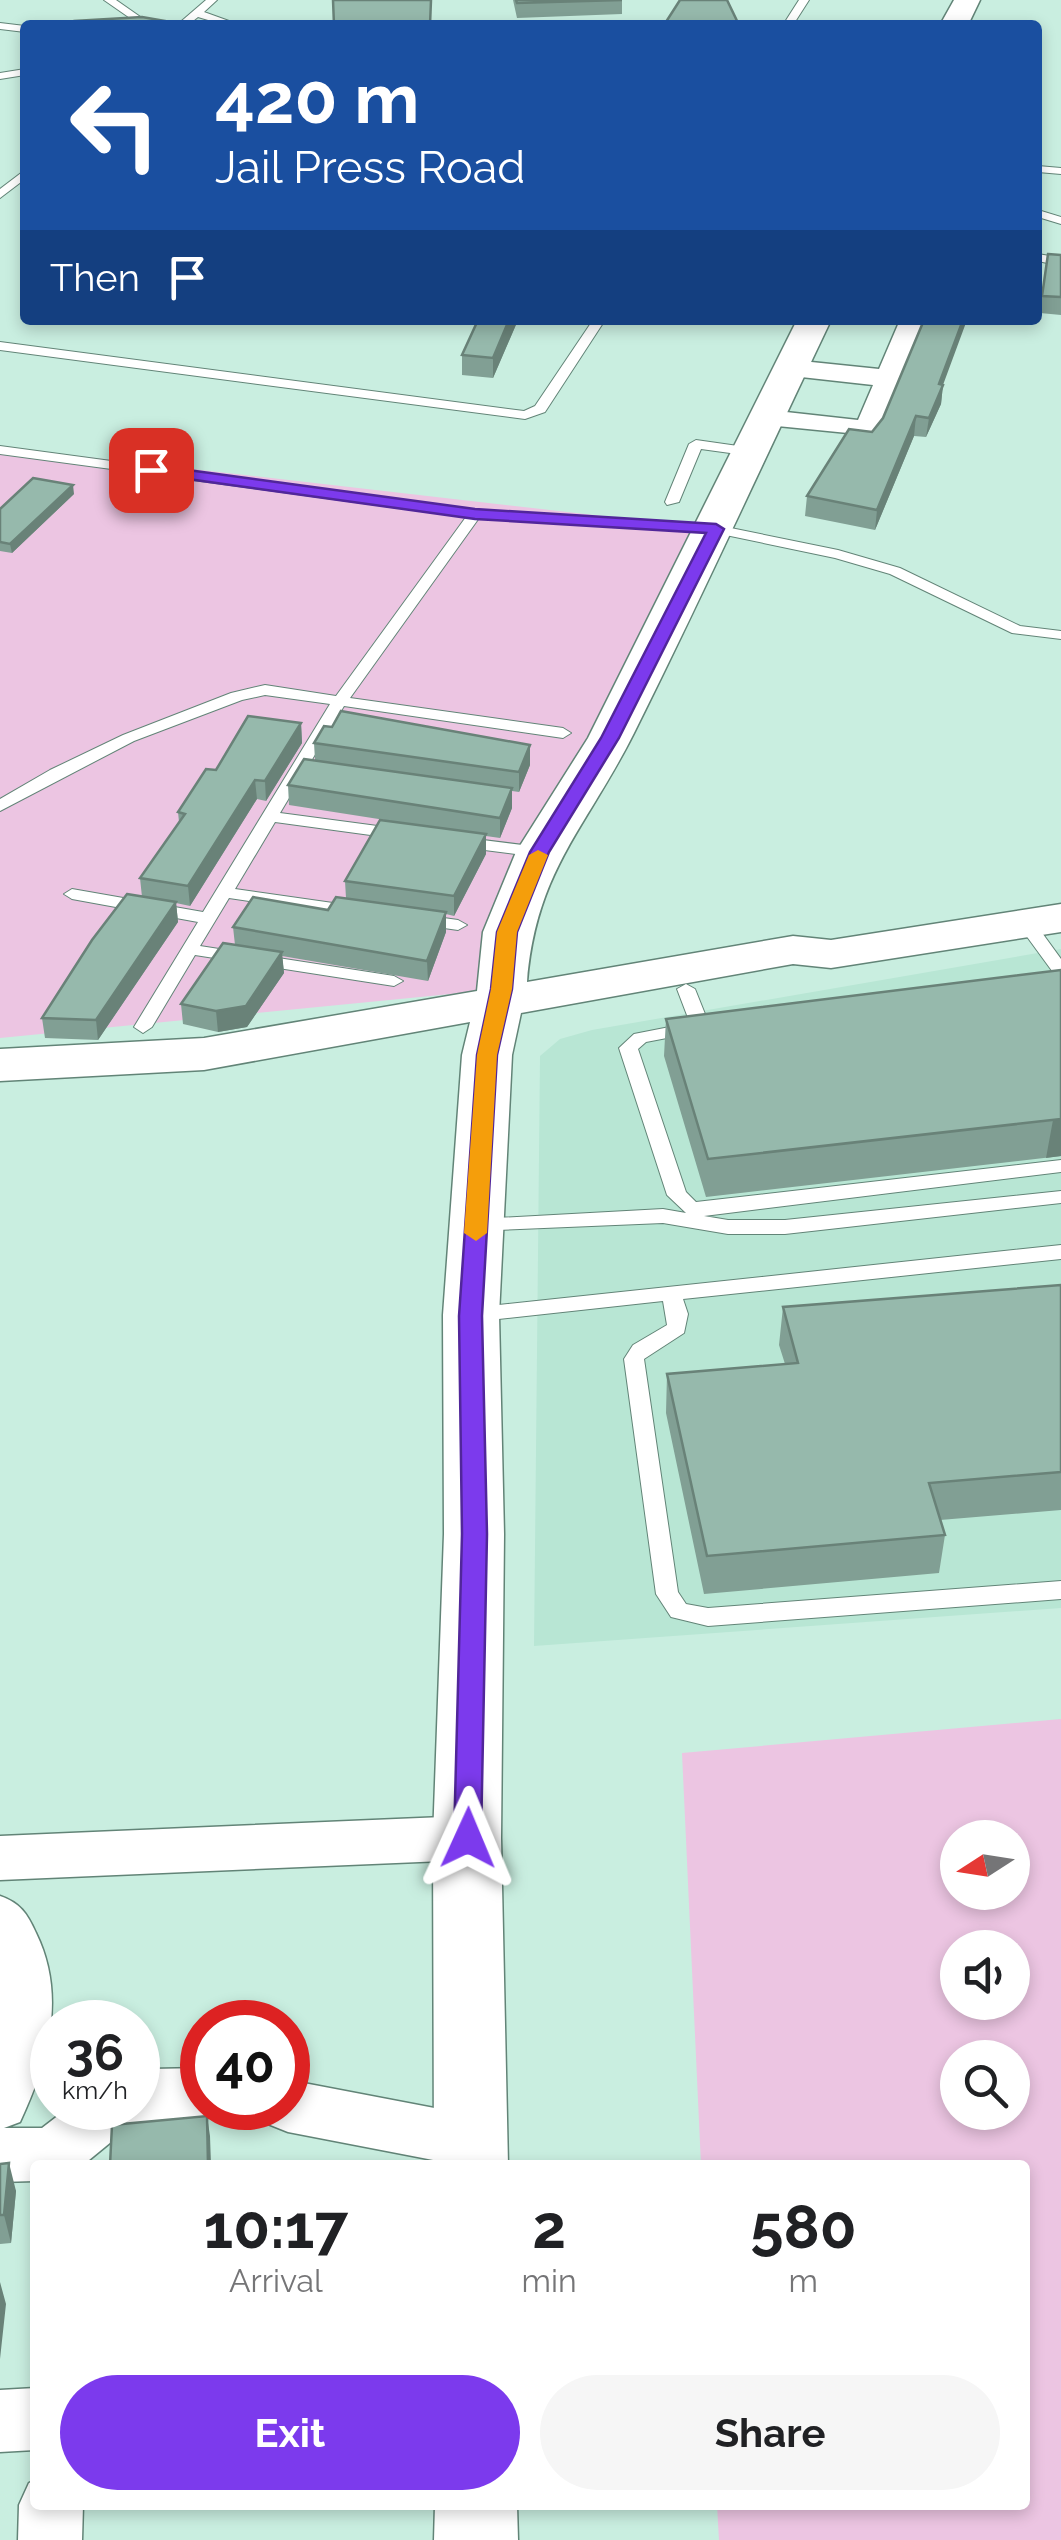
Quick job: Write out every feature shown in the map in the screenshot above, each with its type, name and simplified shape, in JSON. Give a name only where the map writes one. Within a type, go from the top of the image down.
[{"type":"street","points":[[310,2112],[471,2153],[471,1316],[487,1055],[507,932],[539,852],[610,738],[694,516],[760,435],[812,325]]},
{"type":"street","points":[[760,435],[868,430],[911,325]]},
{"type":"street","points":[[792,368],[887,378]]},
{"type":"street","points":[[0,1092],[230,1075],[793,950],[831,954],[1044,920]]},
{"type":"street","points":[[0,1065],[204,1054],[496,1013],[693,1007],[806,970],[831,954]]},
{"type":"street","points":[[0,1858],[468,1838]]},
{"type":"street","points":[[0,1918],[18,1943],[26,1979],[25,2025],[0,2104]]},
{"type":"street","points":[[35,2158],[79,2130]]},
{"type":"street","points":[[0,2421],[30,2419]]},
{"type":"street","points":[[50,2510],[50,2540]]},
{"type":"street","points":[[476,2510],[476,2540]]},
{"type":"lane","points":[[109,0],[140,20]]},
{"type":"lane","points":[[188,20],[212,0]]},
{"type":"lane","points":[[197,13],[220,20]]},
{"type":"lane","points":[[0,195],[20,177]]},
{"type":"lane","points":[[0,346],[525,415],[540,409],[596,325]]},
{"type":"lane","points":[[0,450],[475,514],[694,516],[895,571],[1017,630],[1061,636]]},
{"type":"lane","points":[[143,1026],[186,948],[269,816],[308,769],[342,698],[475,514]]},
{"type":"lane","points":[[0,806],[23,790],[152,730],[244,694],[284,690],[563,734]]},
{"type":"lane","points":[[269,816],[420,836]]},
{"type":"lane","points":[[439,839],[539,852]]},
{"type":"lane","points":[[222,892],[380,914]]},
{"type":"lane","points":[[72,894],[206,918]]},
{"type":"lane","points":[[399,917],[458,926]]},
{"type":"lane","points":[[1044,920],[1055,974]]},
{"type":"lane","points":[[186,948],[394,981]]},
{"type":"lane","points":[[738,1020],[693,1007],[628,1048],[678,1195],[690,1208],[705,1210],[1061,1166]]},
{"type":"lane","points":[[476,1226],[662,1216],[728,1227],[784,1227],[1061,1197]]},
{"type":"lane","points":[[471,1316],[1061,1252]]},
{"type":"lane","points":[[672,1297],[678,1314],[677,1328],[640,1350],[634,1358],[667,1594],[679,1611],[708,1617],[1061,1590]]},
{"type":"shaded area","points":[[0,447],[716,529],[502,989],[0,1038]]},
{"type":"shaded area","points":[[1061,949],[1061,1608],[534,1646],[540,1056],[560,1039],[592,1030]]},
{"type":"shaded area","points":[[1061,1719],[1061,2540],[719,2540],[717,2510],[1030,2510],[1030,2160],[701,2160],[682,1753]]},
{"type":"building","points":[[333,0],[431,0],[430,20],[334,20]]},
{"type":"building","points":[[516,0],[622,0],[517,3]]},
{"type":"building","points":[[680,0],[727,0],[737,20],[667,20]]},
{"type":"building","points":[[142,17],[159,20],[91,20]]},
{"type":"building","points":[[1048,254],[1061,255],[1061,297],[1042,296]]},
{"type":"building","points":[[476,325],[507,325],[493,358],[462,355]]},
{"type":"building","points":[[922,325],[961,325],[929,418],[916,416],[877,510],[807,496],[849,429],[872,432],[883,418]]},
{"type":"building","points":[[33,478],[73,485],[10,544],[0,542],[0,509]]},
{"type":"building","points":[[341,711],[530,745],[519,772],[314,743],[324,726],[332,727]]},
{"type":"building","points":[[248,716],[301,723],[265,781],[255,780],[188,886],[140,878],[185,814],[178,812],[206,769],[216,770]]},
{"type":"building","points":[[304,759],[512,788],[500,818],[288,785]]},
{"type":"building","points":[[380,820],[486,834],[454,896],[345,881]]},
{"type":"building","points":[[127,894],[176,902],[96,1020],[42,1018],[92,940]]},
{"type":"building","points":[[253,897],[328,910],[336,897],[446,912],[427,961],[233,927]]},
{"type":"building","points":[[223,943],[282,952],[246,1006],[216,1011],[181,1004]]},
{"type":"building","points":[[1061,970],[1061,1119],[708,1159],[666,1019]]},
{"type":"building","points":[[1061,1285],[1061,1472],[929,1483],[945,1535],[707,1556],[667,1374],[798,1363],[783,1307]]},
{"type":"building","points":[[180,2119],[180,2130],[207,2130],[208,2160],[110,2160],[112,2130],[160,2130],[160,2120]]},
{"type":"building","points":[[9,2163],[4,2215],[0,2215],[0,2164]]},
{"type":"slow traffic","points":[[476,1233],[487,1055],[502,989],[507,932],[538,855]]},
{"type":"route","points":[[151,470],[475,514],[716,529],[610,738],[539,852],[507,932],[502,989],[487,1055],[471,1316],[474,1534],[468,1838]]}]
